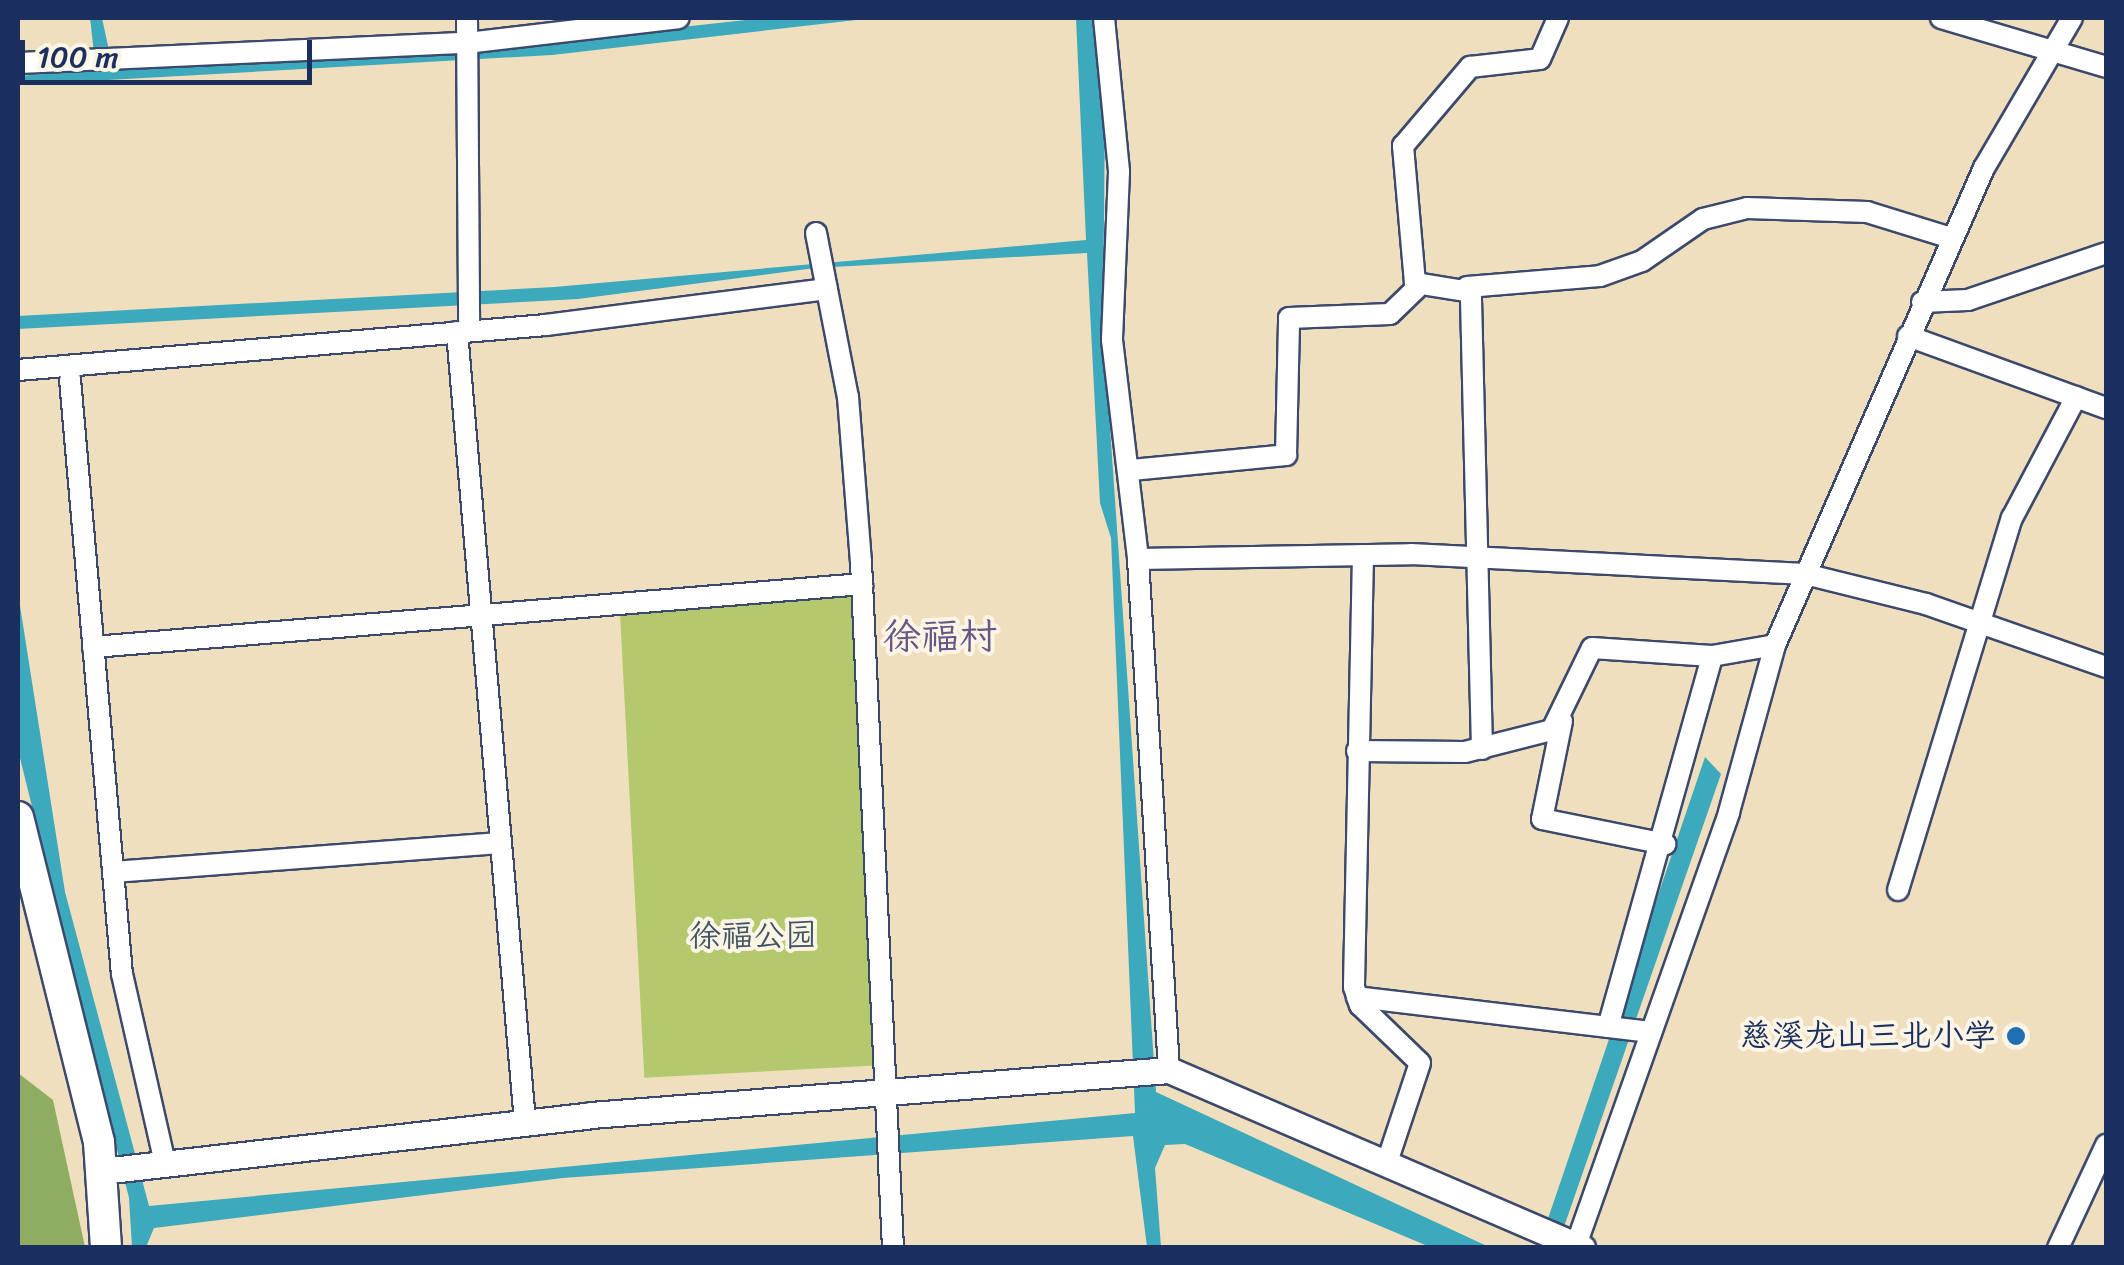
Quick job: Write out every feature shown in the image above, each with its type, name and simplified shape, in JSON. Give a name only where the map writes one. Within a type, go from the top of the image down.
[{"type":"main road","points":[[18,817],[102,1171],[106,1248]]},
{"type":"street","points":[[467,18],[463,332],[479,615],[525,1122]]},
{"type":"street","points":[[18,64],[467,43],[680,18]]},
{"type":"street","points":[[1104,18],[1119,172],[1112,340],[1138,559],[1169,1070]]},
{"type":"street","points":[[1418,288],[1404,146],[1470,67],[1540,59],[1558,18]]},
{"type":"street","points":[[1941,18],[2053,46],[2106,67]]},
{"type":"street","points":[[102,1171],[525,1122],[1169,1070],[1578,1247],[1729,812],[1775,646],[1951,238],[2053,46],[2072,18]]},
{"type":"street","points":[[1130,470],[1286,455],[1289,318],[1390,314],[1418,288],[1600,276],[1642,261],[1703,219],[1747,208],[1866,212],[1951,238]]},
{"type":"street","points":[[816,233],[848,397],[862,584],[892,1248]]},
{"type":"street","points":[[1922,302],[1968,300],[2106,254]]},
{"type":"street","points":[[1467,287],[1483,560],[1482,748]]},
{"type":"street","points":[[18,370],[463,332],[827,289]]},
{"type":"street","points":[[1908,336],[2106,408]]},
{"type":"street","points":[[70,380],[125,990],[166,1164]]},
{"type":"street","points":[[1898,890],[2012,518],[2076,397]]},
{"type":"street","points":[[1138,559],[1362,555],[1806,574],[1980,623],[2106,668]]},
{"type":"street","points":[[1362,555],[1357,997],[1420,1063],[1386,1162]]},
{"type":"street","points":[[93,646],[862,584]]},
{"type":"street","points":[[1666,844],[1542,819],[1580,655],[1592,648],[1712,656],[1775,646]]},
{"type":"street","points":[[1608,1027],[1666,844],[1712,656]]},
{"type":"street","points":[[1357,752],[1482,748],[1562,720]]},
{"type":"street","points":[[113,872],[500,843]]},
{"type":"street","points":[[1357,997],[1651,1032]]},
{"type":"street","points":[[2058,1248],[2106,1145]]},
{"type":"green space","name":"徐福公园","points":[[855,588],[880,1065],[644,1078],[619,600]]},
{"type":"green space","points":[[18,1073],[53,1100],[85,1247],[18,1247]]},
{"type":"water","points":[[90,18],[102,18],[113,69],[434,54],[765,18],[874,18],[552,55],[18,85],[18,76],[96,70]]},
{"type":"water","points":[[1076,18],[1094,18],[1105,111],[1103,326],[1156,1092],[1489,1247],[1430,1247],[1185,1144],[1165,1145],[1155,1168],[1161,1247],[1147,1247],[1133,1136],[563,1178],[154,1228],[146,1247],[132,1247],[129,1198],[18,750],[18,593],[65,892],[149,1206],[1135,1113],[1111,538],[1100,503],[1087,253],[815,268],[578,299],[18,329],[18,316],[554,287],[1086,240]]},
{"type":"water","points":[[1705,757],[1721,774],[1557,1247],[1538,1248]]},
{"type":"place","name":"慈溪龙山三北小学","points":[[2016,1036]]},
{"type":"district","name":"徐福村","points":[[940,637]]}]
